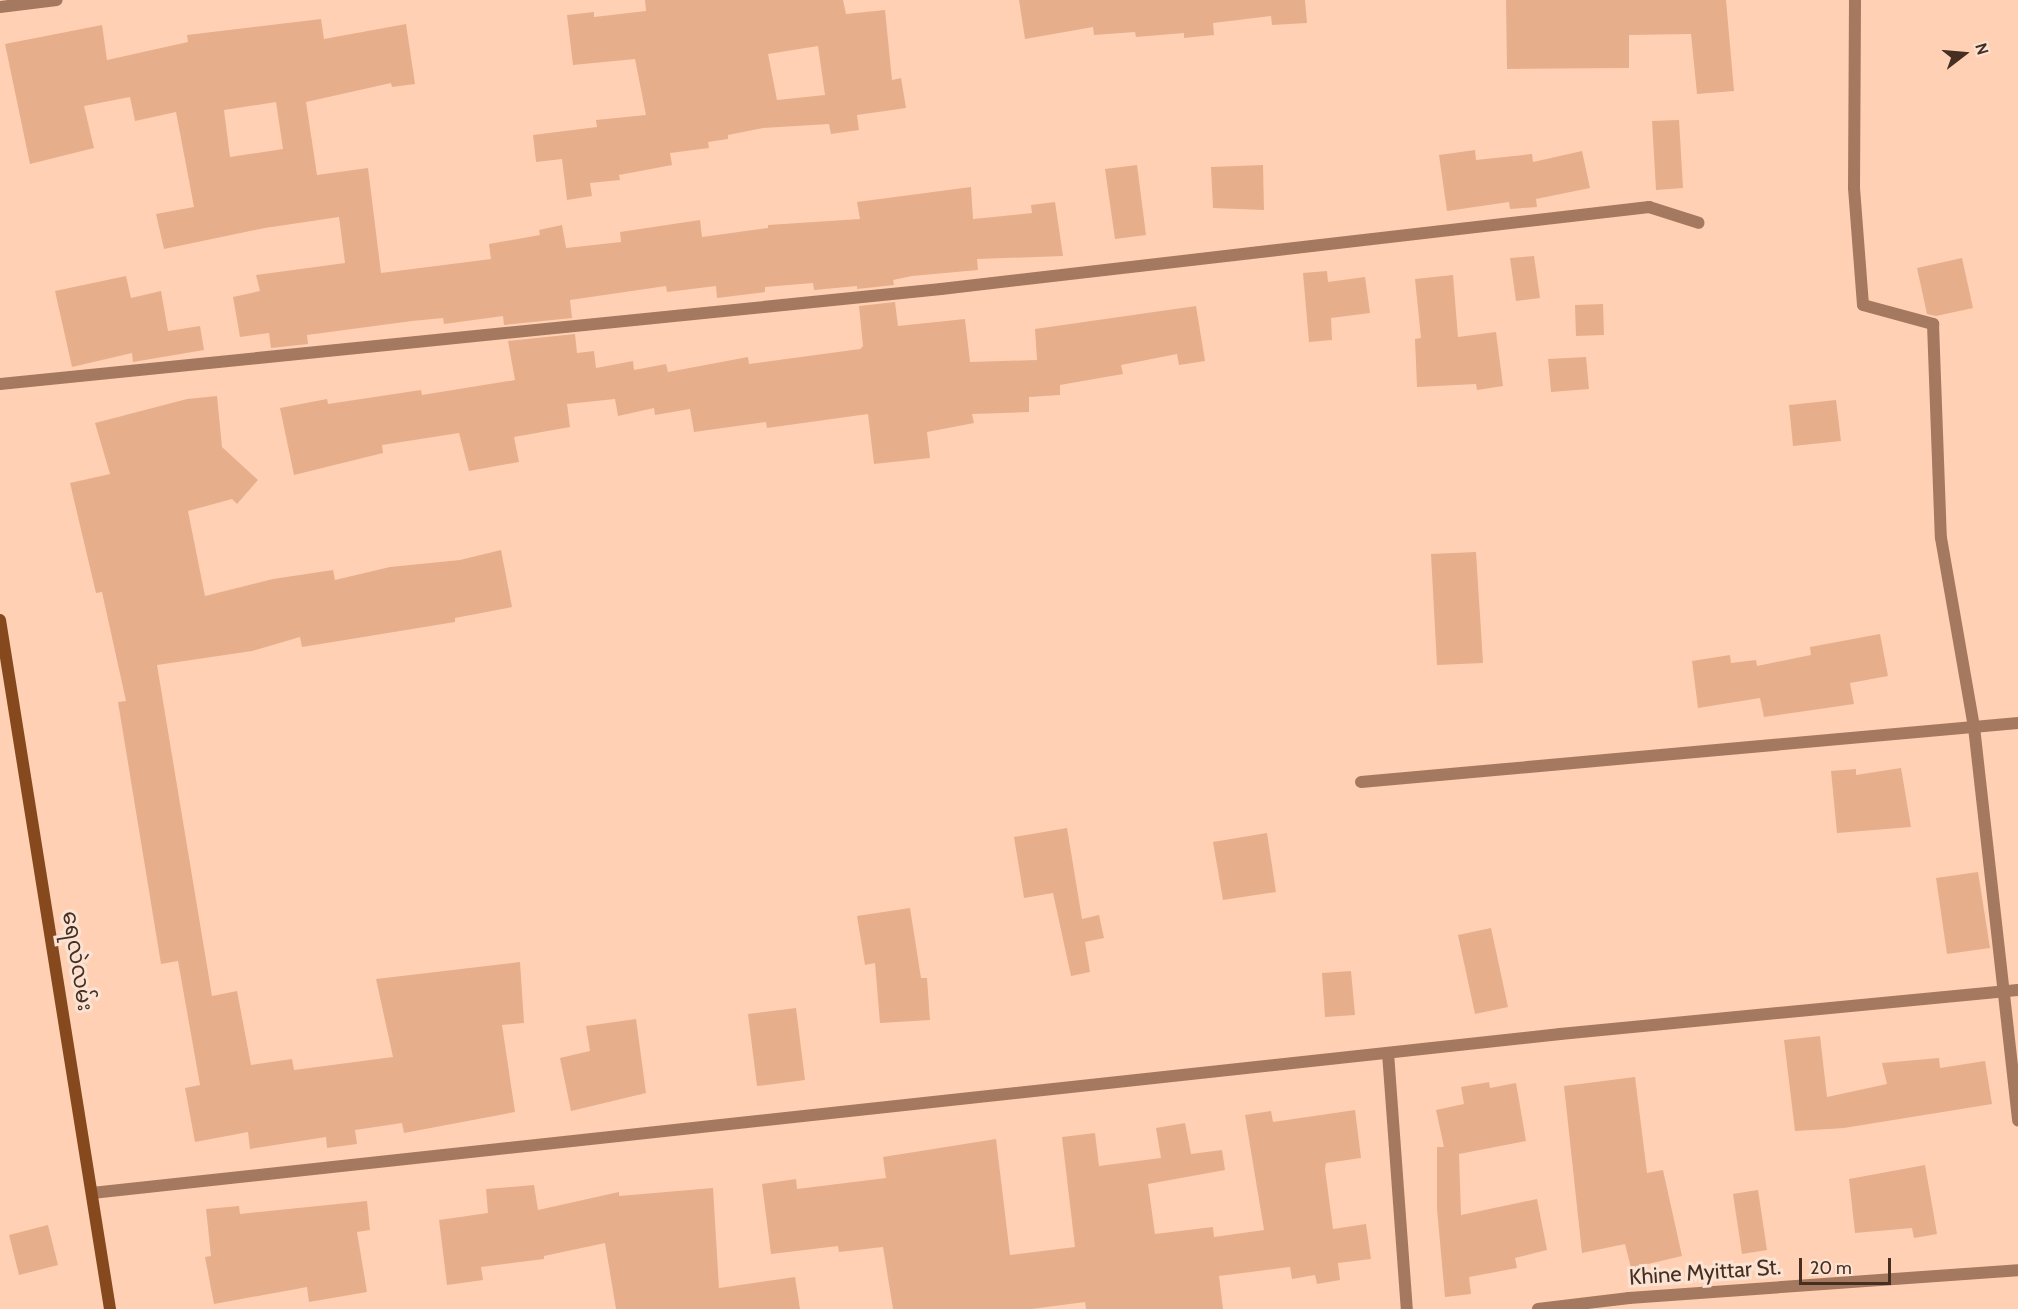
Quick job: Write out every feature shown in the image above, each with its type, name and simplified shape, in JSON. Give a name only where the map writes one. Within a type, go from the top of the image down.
[{"type":"main road","name":"ရေလဲလမ်း","points":[[0,620],[110,1309]]},
{"type":"street","points":[[0,7],[57,0]]},
{"type":"street","points":[[1855,0],[1854,188],[1863,305],[1933,324],[1941,538],[1974,727],[2012,991],[2018,1121]]},
{"type":"street","points":[[0,384],[941,289],[1649,207],[1699,223]]},
{"type":"street","points":[[1362,782],[2018,723]]},
{"type":"street","points":[[92,1193],[1388,1053],[2012,991]]},
{"type":"street","points":[[1388,1053],[1407,1309]]},
{"type":"street","name":"Khine Myittar St.","points":[[1538,1309],[1629,1298],[2018,1270]]},
{"type":"building","points":[[645,0],[843,0],[846,14],[885,10],[892,80],[901,78],[906,108],[857,115],[859,130],[831,134],[829,124],[763,128],[728,135],[728,139],[708,142],[709,148],[670,153],[672,165],[619,175],[620,180],[590,183],[592,196],[567,200],[562,159],[536,162],[533,135],[597,127],[596,120],[646,115],[635,59],[573,65],[567,15],[594,12],[594,17],[646,11]],"holes":[[[818,46],[825,95],[777,100],[768,54]]]},
{"type":"building","points":[[1019,0],[1305,0],[1307,23],[1272,25],[1271,16],[1213,23],[1214,35],[1184,38],[1184,33],[1136,37],[1135,32],[1094,35],[1093,27],[1025,39]]},
{"type":"building","points":[[1506,0],[1726,0],[1734,91],[1697,94],[1691,34],[1629,35],[1629,68],[1507,69]]},
{"type":"building","points":[[321,19],[324,39],[406,24],[415,84],[392,87],[391,83],[306,102],[317,175],[368,168],[381,273],[491,259],[489,244],[540,235],[539,230],[562,225],[566,248],[621,242],[620,232],[700,220],[702,237],[768,228],[768,225],[860,219],[857,202],[971,187],[973,219],[1032,213],[1031,205],[1055,202],[1063,256],[977,259],[978,270],[912,276],[893,280],[894,285],[857,289],[857,286],[814,290],[813,283],[765,287],[765,292],[717,298],[716,286],[667,292],[666,286],[570,300],[572,318],[504,325],[503,316],[444,324],[443,318],[412,321],[307,335],[308,344],[271,348],[269,333],[240,337],[233,297],[260,291],[256,275],[345,263],[339,217],[265,228],[164,249],[156,214],[194,207],[176,112],[135,121],[130,97],[84,106],[94,148],[30,164],[5,44],[102,25],[107,60],[188,42],[187,35]],"holes":[[[276,102],[283,149],[230,157],[224,110]]]},
{"type":"building","points":[[1679,120],[1683,188],[1656,190],[1652,121]]},
{"type":"building","points":[[1475,150],[1476,160],[1532,154],[1533,162],[1582,151],[1590,188],[1536,199],[1537,207],[1510,209],[1509,202],[1447,211],[1439,155]]},
{"type":"building","points":[[1137,165],[1146,235],[1115,239],[1105,169]]},
{"type":"building","points":[[1263,165],[1264,210],[1213,208],[1211,167]]},
{"type":"building","points":[[1534,256],[1540,298],[1516,301],[1510,258]]},
{"type":"building","points":[[1962,258],[1973,308],[1936,316],[1927,314],[1917,268]]},
{"type":"building","points":[[1327,271],[1328,282],[1365,277],[1370,313],[1331,318],[1332,340],[1309,342],[1303,273]]},
{"type":"building","points":[[1453,275],[1458,337],[1496,332],[1503,386],[1477,390],[1476,384],[1417,387],[1415,339],[1421,338],[1415,279]]},
{"type":"building","points":[[126,276],[131,298],[161,291],[168,331],[200,326],[204,350],[133,362],[132,353],[72,367],[55,291]]},
{"type":"building","points":[[895,302],[898,326],[965,319],[970,362],[1037,360],[1035,329],[1196,306],[1205,361],[1179,365],[1177,354],[1121,365],[1123,374],[1060,385],[1060,395],[1029,397],[1029,412],[972,414],[974,423],[927,432],[930,458],[874,464],[868,414],[767,428],[766,422],[694,432],[690,409],[655,415],[654,408],[618,416],[615,399],[567,404],[570,427],[514,437],[519,462],[469,471],[459,433],[382,445],[383,453],[294,475],[280,408],[327,399],[328,404],[421,390],[422,395],[515,380],[508,341],[575,334],[577,353],[594,351],[596,368],[633,361],[634,370],[666,364],[668,372],[748,357],[749,364],[860,349],[863,346],[859,306]]},
{"type":"building","points":[[1603,304],[1604,335],[1576,336],[1575,305]]},
{"type":"building","points":[[1586,357],[1589,389],[1551,392],[1548,359]]},
{"type":"building","points":[[217,396],[222,447],[258,480],[237,504],[232,499],[188,511],[205,596],[273,579],[333,570],[335,580],[390,567],[460,560],[501,550],[512,607],[455,618],[455,622],[302,647],[300,637],[252,651],[157,665],[212,996],[237,991],[251,1065],[292,1059],[294,1070],[393,1057],[376,979],[520,962],[524,1023],[502,1025],[515,1112],[404,1133],[402,1123],[355,1130],[357,1144],[327,1148],[326,1137],[250,1149],[248,1132],[195,1142],[185,1088],[200,1085],[178,961],[161,964],[118,702],[126,701],[102,592],[96,593],[70,483],[110,474],[95,423],[187,399]]},
{"type":"building","points":[[1836,400],[1841,441],[1793,446],[1789,405]]},
{"type":"building","points":[[1476,552],[1483,663],[1437,665],[1431,554]]},
{"type":"building","points":[[1880,634],[1888,676],[1850,683],[1854,704],[1764,717],[1760,698],[1698,708],[1692,661],[1730,655],[1731,663],[1756,660],[1757,666],[1811,655],[1810,647]]},
{"type":"building","points":[[1901,768],[1911,827],[1837,833],[1831,771],[1856,769],[1856,775]]},
{"type":"building","points":[[1067,828],[1082,919],[1099,915],[1104,938],[1085,942],[1090,972],[1071,976],[1053,893],[1024,898],[1014,837]]},
{"type":"building","points":[[1267,833],[1276,892],[1223,900],[1213,842]]},
{"type":"building","points":[[1978,872],[1990,948],[1947,954],[1936,878]]},
{"type":"building","points":[[910,908],[921,978],[927,978],[930,1020],[880,1023],[875,963],[865,965],[857,916]]},
{"type":"building","points":[[1491,928],[1508,1007],[1475,1014],[1458,935]]},
{"type":"building","points":[[1351,971],[1355,1015],[1325,1017],[1322,973]]},
{"type":"building","points":[[796,1008],[805,1080],[757,1086],[748,1014]]},
{"type":"building","points":[[636,1019],[646,1093],[571,1111],[560,1058],[590,1051],[586,1026]]},
{"type":"building","points":[[1820,1036],[1827,1097],[1887,1084],[1882,1063],[1939,1058],[1940,1068],[1985,1061],[1992,1104],[1844,1128],[1795,1131],[1784,1040]]},
{"type":"building","points":[[1635,1077],[1647,1173],[1663,1170],[1682,1256],[1631,1268],[1625,1244],[1582,1253],[1564,1086]]},
{"type":"building","points":[[1489,1082],[1490,1088],[1516,1083],[1526,1141],[1459,1154],[1461,1215],[1537,1199],[1547,1250],[1515,1258],[1517,1268],[1469,1277],[1471,1294],[1445,1297],[1437,1209],[1437,1147],[1444,1147],[1436,1110],[1464,1104],[1461,1087]]},
{"type":"building","points":[[1355,1110],[1361,1158],[1326,1163],[1325,1169],[1333,1229],[1366,1224],[1371,1259],[1338,1263],[1340,1280],[1317,1284],[1315,1275],[1292,1279],[1290,1267],[1219,1276],[1223,1309],[1086,1309],[1085,1302],[1031,1309],[893,1309],[883,1247],[839,1252],[838,1246],[771,1254],[762,1184],[796,1179],[797,1189],[886,1178],[883,1157],[996,1139],[1010,1255],[1075,1247],[1062,1137],[1095,1133],[1099,1166],[1161,1158],[1156,1128],[1185,1123],[1191,1154],[1222,1150],[1225,1170],[1148,1184],[1155,1234],[1213,1227],[1214,1237],[1264,1230],[1245,1115],[1271,1111],[1273,1122]]},
{"type":"building","points":[[1925,1165],[1937,1234],[1914,1238],[1912,1228],[1855,1233],[1849,1179]]},
{"type":"building","points":[[534,1185],[538,1210],[619,1192],[619,1196],[713,1188],[719,1288],[795,1277],[800,1309],[616,1309],[605,1243],[544,1256],[544,1259],[481,1267],[483,1280],[447,1285],[439,1220],[488,1213],[486,1189]]},
{"type":"building","points":[[1758,1190],[1767,1250],[1742,1254],[1733,1194]]},
{"type":"building","points":[[367,1201],[370,1230],[357,1232],[367,1292],[309,1302],[307,1287],[214,1304],[205,1257],[211,1256],[206,1209],[239,1206],[240,1214]]},
{"type":"building","points":[[48,1225],[58,1265],[19,1275],[9,1235]]}]
